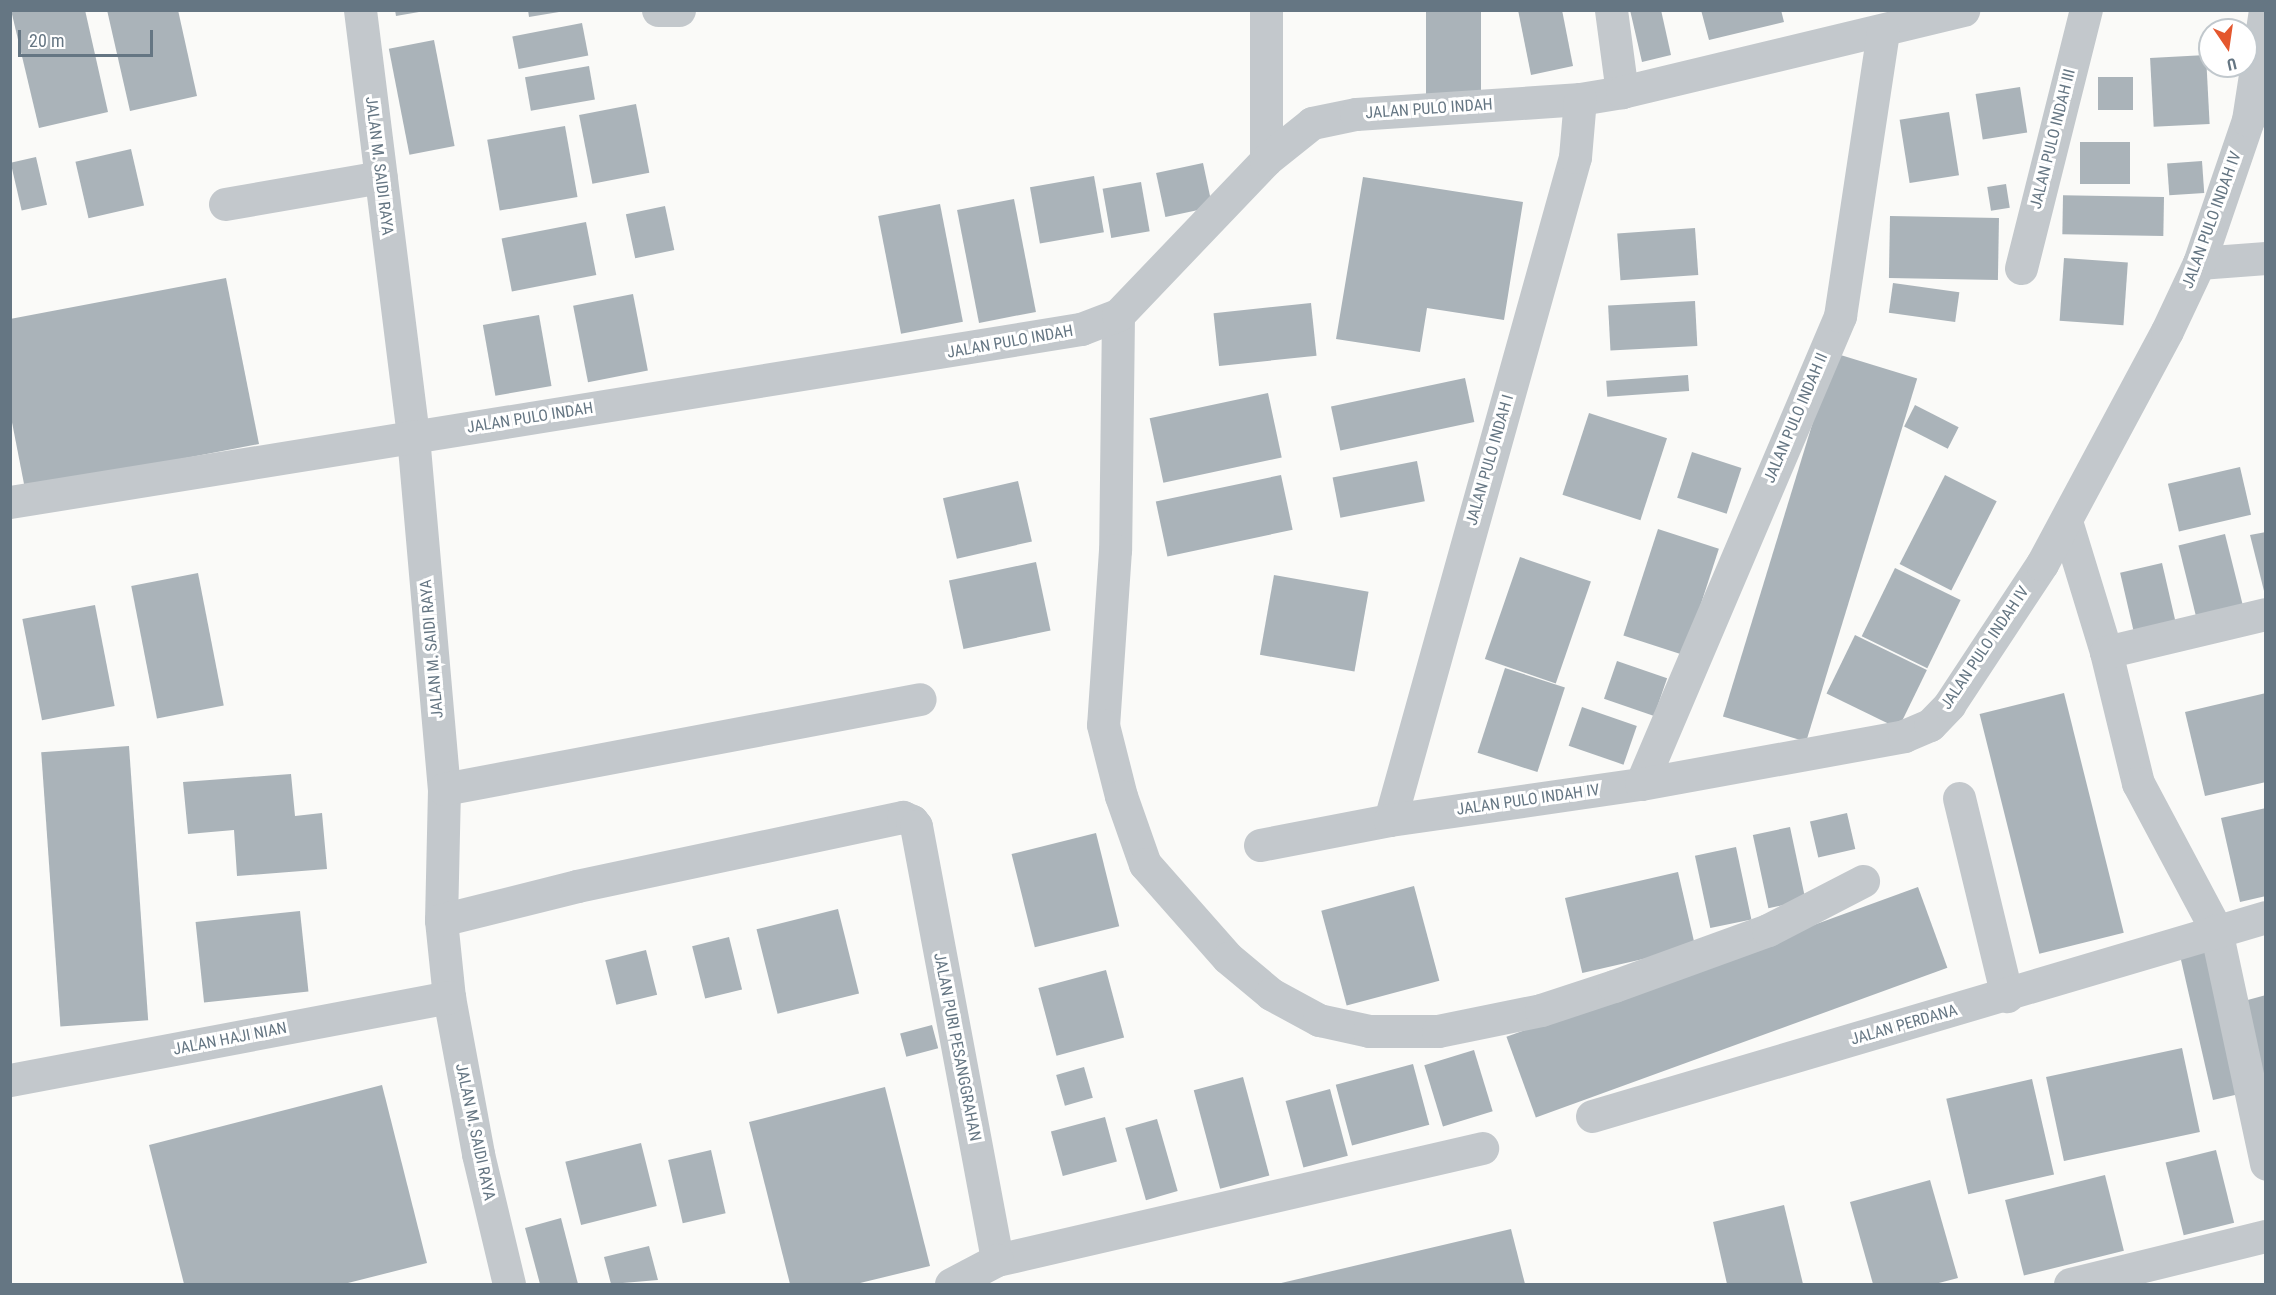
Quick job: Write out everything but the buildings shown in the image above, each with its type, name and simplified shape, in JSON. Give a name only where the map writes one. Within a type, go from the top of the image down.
[{"type":"street","name":"JALAN M. SAIDI RAYA","points":[[360,10],[413,436],[444,789],[441,920],[449,997],[478,1154],[509,1284]]},
{"type":"street","points":[[658,10],[679,10]]},
{"type":"street","points":[[1266,10],[1266,160]]},
{"type":"street","points":[[1611,10],[1622,92]]},
{"type":"street","name":"JALAN PULO INDAH","points":[[10,502],[413,436],[1041,339],[1082,329],[1118,315],[1266,160],[1312,123],[1334,117],[1580,99],[1622,92],[1883,33],[1963,10]]},
{"type":"street","name":"JALAN PULO INDAH III","points":[[2021,268],[2086,10]]},
{"type":"street","name":"JALAN PULO INDAH IV","points":[[1260,845],[1390,820],[1641,784],[1904,736],[1930,725],[1948,705],[2066,521],[2167,331],[2199,263],[2248,120],[2265,10]]},
{"type":"street","name":"JALAN PULO INDAH II","points":[[1641,784],[1840,316],[1883,33]]},
{"type":"street","name":"JALAN PULO INDAH I","points":[[1390,820],[1575,157],[1580,99]]},
{"type":"street","points":[[225,204],[381,177]]},
{"type":"street","points":[[2199,263],[2265,258]]},
{"type":"street","points":[[1118,315],[1115,550],[1103,725],[1121,796],[1145,864],[1228,958],[1271,994],[1329,1022],[1369,1030],[1438,1031],[1541,1010],[1625,982],[1768,930],[1863,881]]},
{"type":"street","points":[[2066,521],[2106,652],[2138,783],[2216,930],[2265,1164]]},
{"type":"street","points":[[2106,652],[2265,614]]},
{"type":"street","points":[[444,789],[920,699]]},
{"type":"street","points":[[1959,798],[2007,996]]},
{"type":"street","name":"JALAN PURI PESANGGRAHAN","points":[[441,920],[578,886],[880,822],[903,818],[912,821],[916,826],[997,1260]]},
{"type":"street","name":"JALAN PERDANA","points":[[1592,1116],[2007,996],[2216,930],[2265,917]]},
{"type":"street","name":"JALAN HAJI NIAN","points":[[10,1080],[449,997]]},
{"type":"street","points":[[951,1284],[997,1260],[1482,1148]]},
{"type":"street","points":[[2070,1284],[2265,1236]]}]
